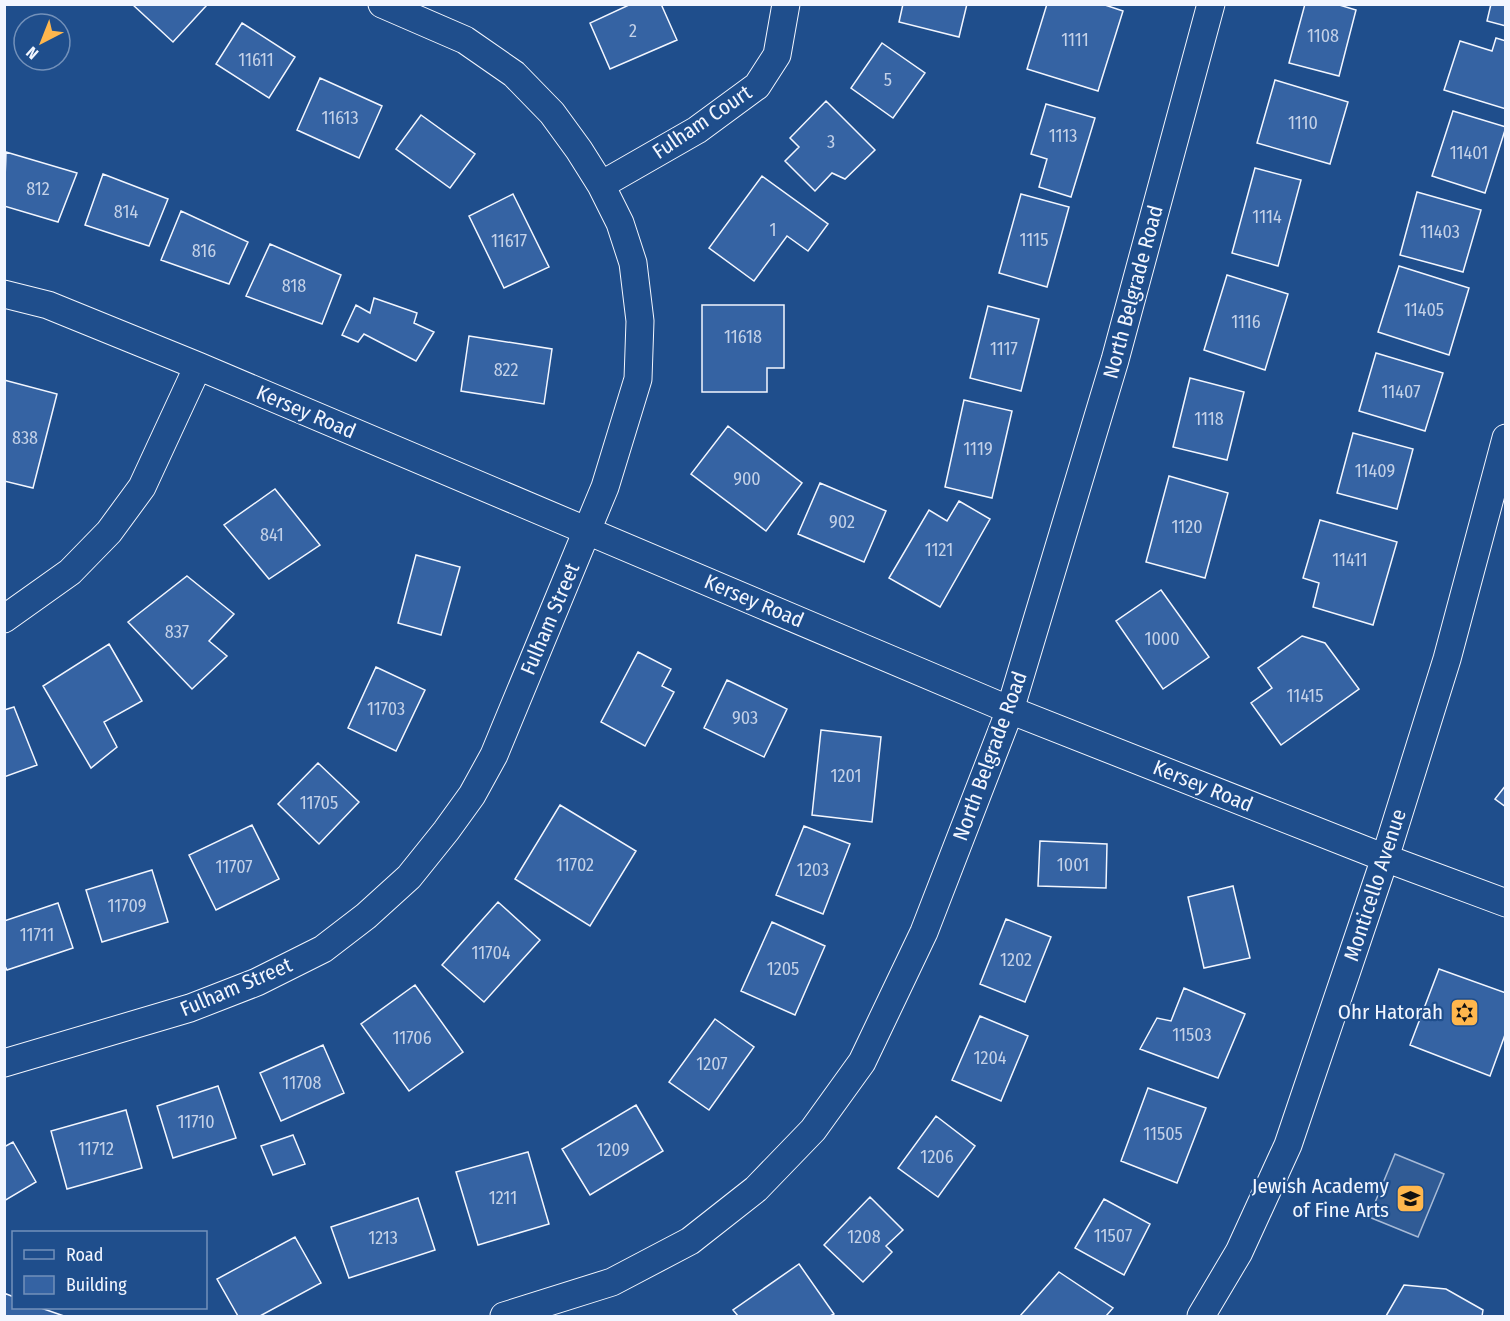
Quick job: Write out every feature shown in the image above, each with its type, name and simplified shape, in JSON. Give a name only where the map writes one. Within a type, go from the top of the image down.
[{"type":"street","name":"Fulham Street","points":[[4,1063],[190,1008],[257,982],[323,949],[375,908],[409,877],[472,795],[494,755],[605,488],[638,379],[640,321],[633,263],[620,224],[601,185],[579,150],[552,113],[514,74],[465,40],[382,4]]},
{"type":"street","name":"Fulham Court","points":[[601,185],[697,130],[757,86],[777,55],[786,4]]},
{"type":"street","name":"North Belgrade Road","points":[[504,1317],[612,1282],[690,1241],[756,1189],[813,1130],[862,1062],[919,942],[1010,710],[1115,360],[1211,4]]},
{"type":"street","name":"Kersey Road","points":[[4,294],[48,305],[198,366],[1010,710],[1385,858],[1506,903]]},
{"type":"street","points":[[4,619],[70,572],[109,532],[142,487],[198,366]]},
{"type":"street","name":"Monticello Avenue","points":[[1201,1317],[1239,1252],[1288,1145],[1385,858],[1447,659],[1506,438]]},
{"type":"shaded area","points":[[1395,1154],[1444,1174],[1418,1237],[1369,1217]]},
{"type":"building","points":[[132,4],[204,4],[206,6],[173,42]]},
{"type":"building","points":[[631,4],[661,4],[677,40],[610,69],[590,23]]},
{"type":"building","points":[[903,4],[967,4],[959,37],[899,22]]},
{"type":"building","points":[[1047,4],[1102,4],[1123,11],[1098,91],[1027,69]]},
{"type":"building","points":[[1305,4],[1336,4],[1356,10],[1339,76],[1289,63]]},
{"type":"building","points":[[1491,4],[1506,4],[1506,26],[1487,21]]},
{"type":"building","points":[[242,23],[295,57],[269,98],[216,64]]},
{"type":"building","points":[[1496,38],[1506,41],[1506,109],[1444,90],[1460,41],[1492,51]]},
{"type":"building","points":[[882,43],[925,73],[893,118],[851,88]]},
{"type":"building","points":[[320,78],[382,106],[359,158],[297,130]]},
{"type":"building","points":[[1275,80],[1348,102],[1330,164],[1257,143]]},
{"type":"building","points":[[826,101],[875,150],[845,179],[832,173],[815,191],[785,161],[799,147],[790,138]]},
{"type":"building","points":[[1046,104],[1095,118],[1071,197],[1039,187],[1047,159],[1031,154]]},
{"type":"building","points":[[1453,111],[1506,127],[1485,193],[1432,176]]},
{"type":"building","points":[[421,115],[475,154],[450,188],[396,149]]},
{"type":"building","points":[[6,152],[77,173],[58,222],[4,206]]},
{"type":"building","points":[[1255,168],[1301,180],[1278,266],[1232,253]]},
{"type":"building","points":[[103,174],[168,199],[149,246],[85,225]]},
{"type":"building","points":[[762,176],[828,224],[808,251],[787,236],[754,281],[709,248]]},
{"type":"building","points":[[1417,192],[1481,210],[1463,272],[1400,255]]},
{"type":"building","points":[[513,194],[549,267],[504,288],[469,216]]},
{"type":"building","points":[[1021,194],[1069,207],[1047,287],[999,273]]},
{"type":"building","points":[[181,211],[248,242],[229,284],[161,260]]},
{"type":"building","points":[[270,244],[341,275],[322,324],[246,296]]},
{"type":"building","points":[[1399,266],[1469,288],[1449,355],[1378,332]]},
{"type":"building","points":[[1227,275],[1288,294],[1265,370],[1204,350]]},
{"type":"building","points":[[374,298],[417,313],[414,323],[434,332],[416,361],[364,334],[358,342],[342,335],[356,305],[370,313]]},
{"type":"building","points":[[702,305],[784,305],[784,368],[767,368],[767,392],[702,392]]},
{"type":"building","points":[[988,306],[1039,319],[1021,391],[970,378]]},
{"type":"building","points":[[469,336],[552,349],[544,404],[461,391]]},
{"type":"building","points":[[1376,353],[1443,373],[1425,431],[1359,411]]},
{"type":"building","points":[[1190,378],[1244,392],[1227,460],[1173,447]]},
{"type":"building","points":[[4,380],[57,394],[33,488],[4,481]]},
{"type":"building","points":[[964,400],[1012,411],[992,498],[945,487]]},
{"type":"building","points":[[728,426],[802,483],[766,531],[691,474]]},
{"type":"building","points":[[1353,433],[1413,449],[1397,509],[1337,493]]},
{"type":"building","points":[[1169,476],[1228,493],[1205,578],[1146,562]]},
{"type":"building","points":[[820,483],[886,511],[864,562],[798,534]]},
{"type":"building","points":[[275,489],[320,545],[269,579],[224,525]]},
{"type":"building","points":[[959,501],[990,519],[940,607],[889,578],[929,510],[947,521]]},
{"type":"building","points":[[1320,520],[1397,542],[1373,625],[1313,607],[1319,583],[1303,578]]},
{"type":"building","points":[[416,555],[460,567],[441,635],[398,623]]},
{"type":"building","points":[[187,576],[234,614],[209,641],[227,656],[192,689],[128,622]]},
{"type":"building","points":[[1161,590],[1209,657],[1163,689],[1116,621]]},
{"type":"building","points":[[1302,636],[1325,643],[1359,689],[1281,745],[1251,703],[1272,688],[1258,668]]},
{"type":"building","points":[[109,644],[142,701],[104,722],[117,747],[91,768],[43,686]]},
{"type":"building","points":[[638,652],[671,669],[662,686],[674,692],[645,746],[601,722]]},
{"type":"building","points":[[376,667],[425,690],[396,751],[348,728]]},
{"type":"building","points":[[727,680],[787,709],[764,757],[704,728]]},
{"type":"building","points":[[14,707],[37,765],[4,777],[4,710]]},
{"type":"building","points":[[821,730],[881,737],[872,822],[812,815]]},
{"type":"building","points":[[318,763],[359,802],[319,844],[278,804]]},
{"type":"building","points":[[1506,785],[1506,807],[1495,799]]},
{"type":"building","points":[[560,805],[636,851],[590,926],[515,879]]},
{"type":"building","points":[[252,825],[279,879],[216,910],[189,855]]},
{"type":"building","points":[[804,826],[850,844],[823,914],[776,895]]},
{"type":"building","points":[[1040,841],[1107,844],[1106,888],[1038,886]]},
{"type":"building","points":[[152,870],[168,922],[102,942],[86,890]]},
{"type":"building","points":[[1233,886],[1250,958],[1204,968],[1188,897]]},
{"type":"building","points":[[498,902],[540,940],[484,1002],[442,965]]},
{"type":"building","points":[[58,903],[73,948],[7,970],[4,964],[4,921]]},
{"type":"building","points":[[1006,919],[1051,937],[1025,1002],[980,984]]},
{"type":"building","points":[[772,922],[825,946],[795,1015],[741,991]]},
{"type":"building","name":"Ohr Hatorah","points":[[1439,969],[1506,993],[1506,1032],[1490,1076],[1410,1045]]},
{"type":"building","points":[[415,985],[463,1052],[409,1091],[361,1024]]},
{"type":"building","points":[[1184,988],[1245,1014],[1218,1078],[1140,1049],[1157,1018],[1171,1021]]},
{"type":"building","points":[[980,1016],[1028,1036],[1001,1101],[952,1080]]},
{"type":"building","points":[[715,1019],[754,1047],[709,1110],[669,1082]]},
{"type":"building","points":[[323,1045],[344,1093],[281,1121],[260,1073]]},
{"type":"building","points":[[218,1086],[236,1138],[173,1158],[157,1106]]},
{"type":"building","points":[[1148,1088],[1206,1108],[1177,1183],[1121,1161]]},
{"type":"building","points":[[636,1105],[663,1151],[590,1195],[562,1149]]},
{"type":"building","points":[[126,1110],[142,1168],[67,1189],[51,1131]]},
{"type":"building","points":[[936,1116],[975,1146],[938,1197],[898,1168]]},
{"type":"building","points":[[293,1135],[305,1164],[273,1175],[261,1146]]},
{"type":"building","points":[[13,1142],[36,1182],[4,1201],[4,1147]]},
{"type":"building","points":[[528,1152],[549,1224],[478,1245],[456,1172]]},
{"type":"building","points":[[870,1197],[903,1230],[886,1246],[892,1252],[863,1282],[824,1245]]},
{"type":"building","points":[[418,1198],[435,1250],[349,1278],[331,1227]]},
{"type":"building","points":[[1104,1199],[1150,1224],[1124,1275],[1075,1248]]},
{"type":"building","points":[[295,1237],[321,1283],[260,1316],[238,1316],[217,1279]]},
{"type":"building","points":[[799,1264],[834,1314],[830,1316],[738,1316],[733,1310]]},
{"type":"building","points":[[1059,1272],[1113,1308],[1106,1316],[1020,1316]]},
{"type":"building","points":[[1404,1285],[1446,1289],[1483,1310],[1482,1316],[1386,1316]]},
{"type":"building","points":[[4,1293],[12,1296],[12,1309],[44,1309],[64,1316],[4,1316]]},
{"type":"place","name":"Ohr Hatorah","points":[[1464,1012]]},
{"type":"place","name":"Jewish Academy of Fine Arts","points":[[1410,1198]]}]
